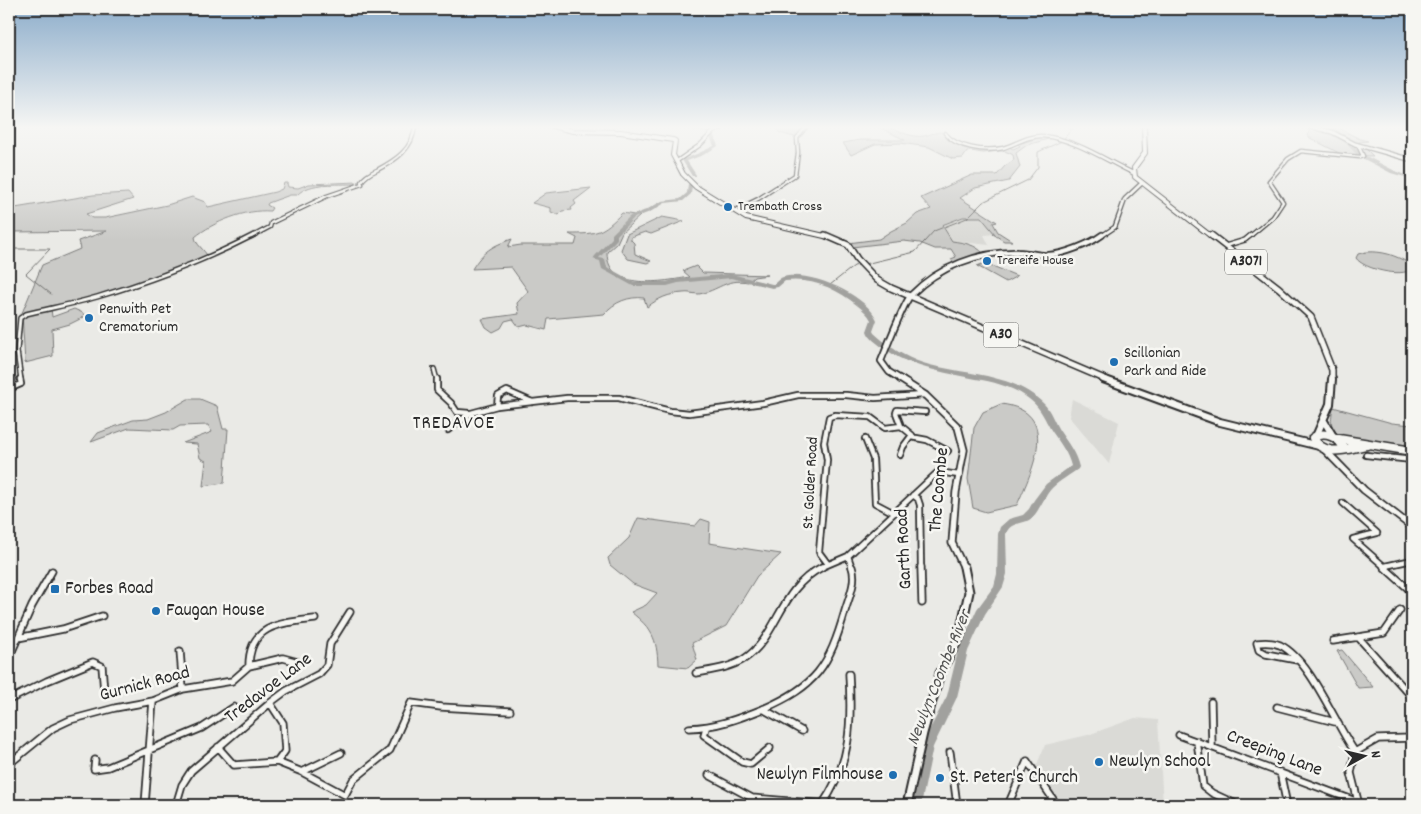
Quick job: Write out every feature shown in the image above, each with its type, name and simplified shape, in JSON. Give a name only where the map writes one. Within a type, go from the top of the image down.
[{"type":"highway","points":[[1367,445],[1333,451],[1320,447],[1314,440],[1315,435],[1412,451]]},
{"type":"highway","points":[[1335,438],[1342,443],[1343,450]]},
{"type":"main road","name":"A30","points":[[678,164],[683,174],[693,184],[734,211],[755,221],[832,237],[848,245],[877,280],[910,296],[1142,393],[1237,428],[1289,438],[1320,447]]},
{"type":"main road","points":[[1133,174],[1137,164]]},
{"type":"main road","name":"A3071","points":[[1133,174],[1142,184],[1299,304],[1311,317],[1332,370],[1332,390],[1324,421],[1315,435]]},
{"type":"main road","points":[[910,296],[918,288],[948,268],[980,255],[1017,252],[1049,255],[1092,242],[1115,227],[1125,200],[1142,184]]},
{"type":"main road","name":"The Coombe","points":[[907,805],[923,732],[940,673],[959,638],[969,592],[963,564],[952,543],[959,475],[964,450],[958,427],[925,395],[889,372],[881,362],[910,296]]},
{"type":"main road","points":[[1324,421],[1335,438]]},
{"type":"main road","name":"A30","points":[[1289,438],[1315,435]]},
{"type":"main road","points":[[1320,447],[1342,466],[1364,490],[1412,527]]},
{"type":"main road","points":[[1342,466],[1343,450]]},
{"type":"street","points":[[9,389],[21,384],[17,351],[20,318],[26,314],[99,296],[147,281],[251,238],[270,228],[274,220],[292,214],[328,196],[362,184],[361,182],[364,177],[388,164]]},
{"type":"street","points":[[734,211],[758,199],[794,175],[796,164]]},
{"type":"street","points":[[1115,164],[1133,174]]},
{"type":"street","points":[[1224,246],[1245,240],[1278,210],[1284,202],[1269,181],[1284,164]]},
{"type":"street","points":[[434,370],[437,377],[437,390],[451,403],[461,419]]},
{"type":"street","points":[[497,406],[498,396],[507,390],[532,402]]},
{"type":"street","points":[[448,430],[471,413],[497,406],[567,398],[614,397],[670,411],[689,413],[762,403],[798,395],[846,395],[875,398],[925,395]]},
{"type":"street","points":[[900,455],[903,447],[912,435],[909,430],[901,426],[896,413],[897,410],[925,412]]},
{"type":"street","points":[[456,412],[471,413]]},
{"type":"street","name":"St. Golder Road","points":[[828,564],[820,552],[826,460],[824,442],[829,417],[835,415],[870,417],[885,428],[901,426]]},
{"type":"street","points":[[911,437],[927,440],[948,450]]},
{"type":"street","points":[[865,439],[872,459],[875,503],[894,513]]},
{"type":"street","points":[[1366,455],[1412,460]]},
{"type":"street","points":[[696,673],[720,668],[746,658],[766,637],[794,590],[806,577],[828,564],[848,556],[938,472],[959,475]]},
{"type":"street","name":"Garth Road","points":[[913,495],[918,499],[920,506],[922,603]]},
{"type":"street","points":[[1342,502],[1377,533],[1353,539],[1412,592]]},
{"type":"street","points":[[689,728],[706,728],[729,724],[785,699],[806,687],[818,675],[833,648],[854,580],[854,573],[848,556]]},
{"type":"street","points":[[1385,566],[1412,560]]},
{"type":"street","points":[[9,658],[32,606],[52,571]]},
{"type":"street","points":[[1333,641],[1384,633],[1400,610]]},
{"type":"street","name":"Tredavoe Lane","points":[[176,805],[182,785],[191,771],[270,703],[286,691],[319,674],[327,665],[330,644],[350,612]]},
{"type":"street","points":[[18,638],[63,629],[102,616]]},
{"type":"street","points":[[249,666],[247,653],[252,640],[260,634],[276,626],[315,619]]},
{"type":"street","points":[[1358,638],[1412,697]]},
{"type":"street","points":[[1297,660],[1266,654],[1259,650],[1257,643],[1266,642],[1282,646],[1297,660],[1312,680],[1345,741],[1355,752]]},
{"type":"street","points":[[180,651],[183,689]]},
{"type":"street","name":"Gurnick Road","points":[[9,764],[53,728],[70,720],[114,708],[153,701],[183,689],[232,680],[249,666],[282,658],[298,662]]},
{"type":"street","points":[[9,700],[47,681],[93,662],[102,666],[104,692]]},
{"type":"street","points":[[709,775],[752,798],[823,804],[842,771],[849,747],[851,707],[848,674]]},
{"type":"street","points":[[1404,688],[1412,687]]},
{"type":"street","points":[[145,805],[153,701]]},
{"type":"street","points":[[1211,702],[1212,747]]},
{"type":"street","points":[[270,703],[283,723],[285,751],[277,762]]},
{"type":"street","points":[[218,747],[234,765],[277,762],[302,772],[346,795],[353,780],[390,750],[411,703],[441,707],[510,711]]},
{"type":"street","points":[[94,760],[94,769],[108,767],[202,728],[234,707]]},
{"type":"street","points":[[1277,707],[1335,722]]},
{"type":"street","points":[[763,709],[802,731]]},
{"type":"street","points":[[706,728],[704,736],[742,762],[751,764],[770,748]]},
{"type":"street","name":"Creeping Lane","points":[[1180,735],[1359,804]]},
{"type":"street","points":[[1359,804],[1349,767],[1355,752],[1378,739],[1412,738]]},
{"type":"street","points":[[1197,741],[1204,786],[1212,793],[1238,805]]},
{"type":"street","points":[[950,752],[957,805]]},
{"type":"street","points":[[302,772],[341,753]]},
{"type":"street","points":[[1008,805],[1027,761],[1057,805]]},
{"type":"street","points":[[1280,772],[1287,805]]},
{"type":"shaded area","points":[[1008,164],[1019,164],[1020,167],[1009,181],[975,188],[960,198],[997,222],[993,223],[998,232],[1012,241],[1004,241],[993,234],[995,234],[981,217],[963,217],[942,225],[952,241],[973,246],[984,254],[954,263],[951,259],[956,257],[951,249],[935,249],[920,243],[904,241],[852,247],[848,243],[879,239],[907,223],[917,214],[931,209],[921,198],[972,175],[997,175]]},
{"type":"shaded area","points":[[357,182],[355,184],[324,185],[309,188],[297,195],[290,195],[268,203],[267,205],[272,208],[270,211],[240,214],[220,222],[202,231],[195,237],[208,257],[99,297],[51,308],[52,317],[74,309],[83,313],[84,317],[70,324],[52,329],[53,356],[25,363],[22,313],[42,265],[80,249],[78,241],[107,231],[9,232],[9,209],[93,195],[128,193],[133,199],[86,214],[92,218],[105,218],[167,205],[192,197],[205,202],[208,207],[275,192],[282,189],[284,183],[287,183],[288,187],[298,188],[309,184]]},
{"type":"shaded area","points":[[591,188],[574,201],[576,204],[571,208],[572,210],[562,211],[559,215],[551,212],[551,208],[532,203],[546,193]]},
{"type":"shaded area","points":[[622,213],[640,216],[622,232],[617,243],[607,252],[610,265],[616,274],[627,279],[653,282],[690,277],[683,271],[696,266],[703,273],[768,275],[754,277],[748,282],[728,283],[699,294],[668,295],[647,307],[644,298],[627,299],[612,306],[604,314],[548,319],[546,330],[527,325],[519,327],[513,319],[505,321],[501,328],[493,332],[486,327],[482,319],[519,314],[517,303],[528,291],[511,267],[472,269],[484,253],[512,239],[508,247],[521,245],[575,245],[577,238],[569,234],[587,234],[599,231]]},
{"type":"shaded area","points":[[662,217],[684,221],[651,234],[645,232],[631,237],[634,243],[635,254],[651,261],[647,263],[628,259],[621,250],[627,234]]},
{"type":"shaded area","points":[[963,217],[981,217],[996,234],[984,235],[989,245],[953,241],[942,225]]},
{"type":"shaded area","points":[[1378,252],[1393,256],[1409,263],[1412,269],[1400,273],[1374,269],[1366,266],[1356,258],[1358,254]]},
{"type":"shaded area","points":[[985,263],[1017,276],[1006,282],[977,266]]},
{"type":"shaded area","points":[[188,399],[200,399],[217,406],[223,429],[228,429],[224,483],[203,486],[206,461],[200,458],[197,444],[183,443],[212,432],[208,425],[180,426],[173,430],[129,428],[91,442],[98,433],[133,420],[148,419],[166,412]]},
{"type":"shaded area","points":[[1072,399],[1119,422],[1109,464],[1069,417]]},
{"type":"shaded area","points":[[1001,404],[1020,409],[1031,418],[1037,430],[1038,444],[1030,475],[1017,505],[986,512],[973,508],[968,479],[974,428],[983,412]]},
{"type":"shaded area","points":[[1333,407],[1392,423],[1412,425],[1412,449],[1339,436],[1332,426]]},
{"type":"shaded area","points":[[638,518],[695,526],[701,519],[710,522],[709,543],[781,554],[757,576],[726,626],[692,643],[697,660],[688,668],[658,665],[655,641],[649,629],[631,612],[646,605],[657,593],[633,584],[610,565],[608,558],[629,538]]},
{"type":"shaded area","points":[[1342,650],[1373,687],[1358,688],[1337,651]]},
{"type":"shaded area","name":"Newlyn School","points":[[1135,718],[1158,720],[1163,805],[1060,805],[1035,769],[1045,745],[1088,735]]},
{"type":"waterway","name":"Newlyn Coombe River","points":[[687,164],[694,175]]},
{"type":"waterway","points":[[865,264],[915,252],[934,231],[967,218],[983,202],[1028,180],[1038,167],[1038,164]]},
{"type":"waterway","points":[[1378,164],[1393,172],[1412,178]]},
{"type":"waterway","name":"Newlyn Coombe River","points":[[690,185],[689,194],[681,200],[664,202],[632,217],[614,235],[615,238],[596,259],[603,260],[604,268],[633,284],[667,284],[677,281],[731,276],[772,286],[776,286],[783,279],[796,278],[808,279],[831,286],[853,299],[872,315],[874,320],[870,331],[871,334],[900,356],[935,368],[1001,383],[1016,388],[1030,396],[1042,406],[1074,462],[1075,467],[1049,486],[1033,511],[1026,518],[1012,521],[1004,527],[1002,534],[1002,574],[998,587],[981,612],[963,651],[952,697],[927,746],[915,805]]},
{"type":"waterway","points":[[9,249],[50,249],[26,274],[51,294]]},
{"type":"waterway","points":[[830,285],[854,266],[859,265]]},
{"type":"place","name":"Trembath Cross","points":[[728,207]]},
{"type":"place","name":"Trereife House","points":[[987,261]]},
{"type":"place","name":"Penwith Pet Crematorium","points":[[89,318]]},
{"type":"place","name":"Scillonian Park and Ride","points":[[1114,362]]},
{"type":"place","name":"Forbes Road","points":[[55,589]]},
{"type":"place","name":"Faugan House","points":[[156,611]]},
{"type":"place","name":"Newlyn School","points":[[1099,762]]},
{"type":"place","name":"Newlyn Filmhouse","points":[[893,775]]},
{"type":"place","name":"St. Peter's Church","points":[[940,778]]},
{"type":"district","name":"TREDAVOE","points":[[454,424]]}]
